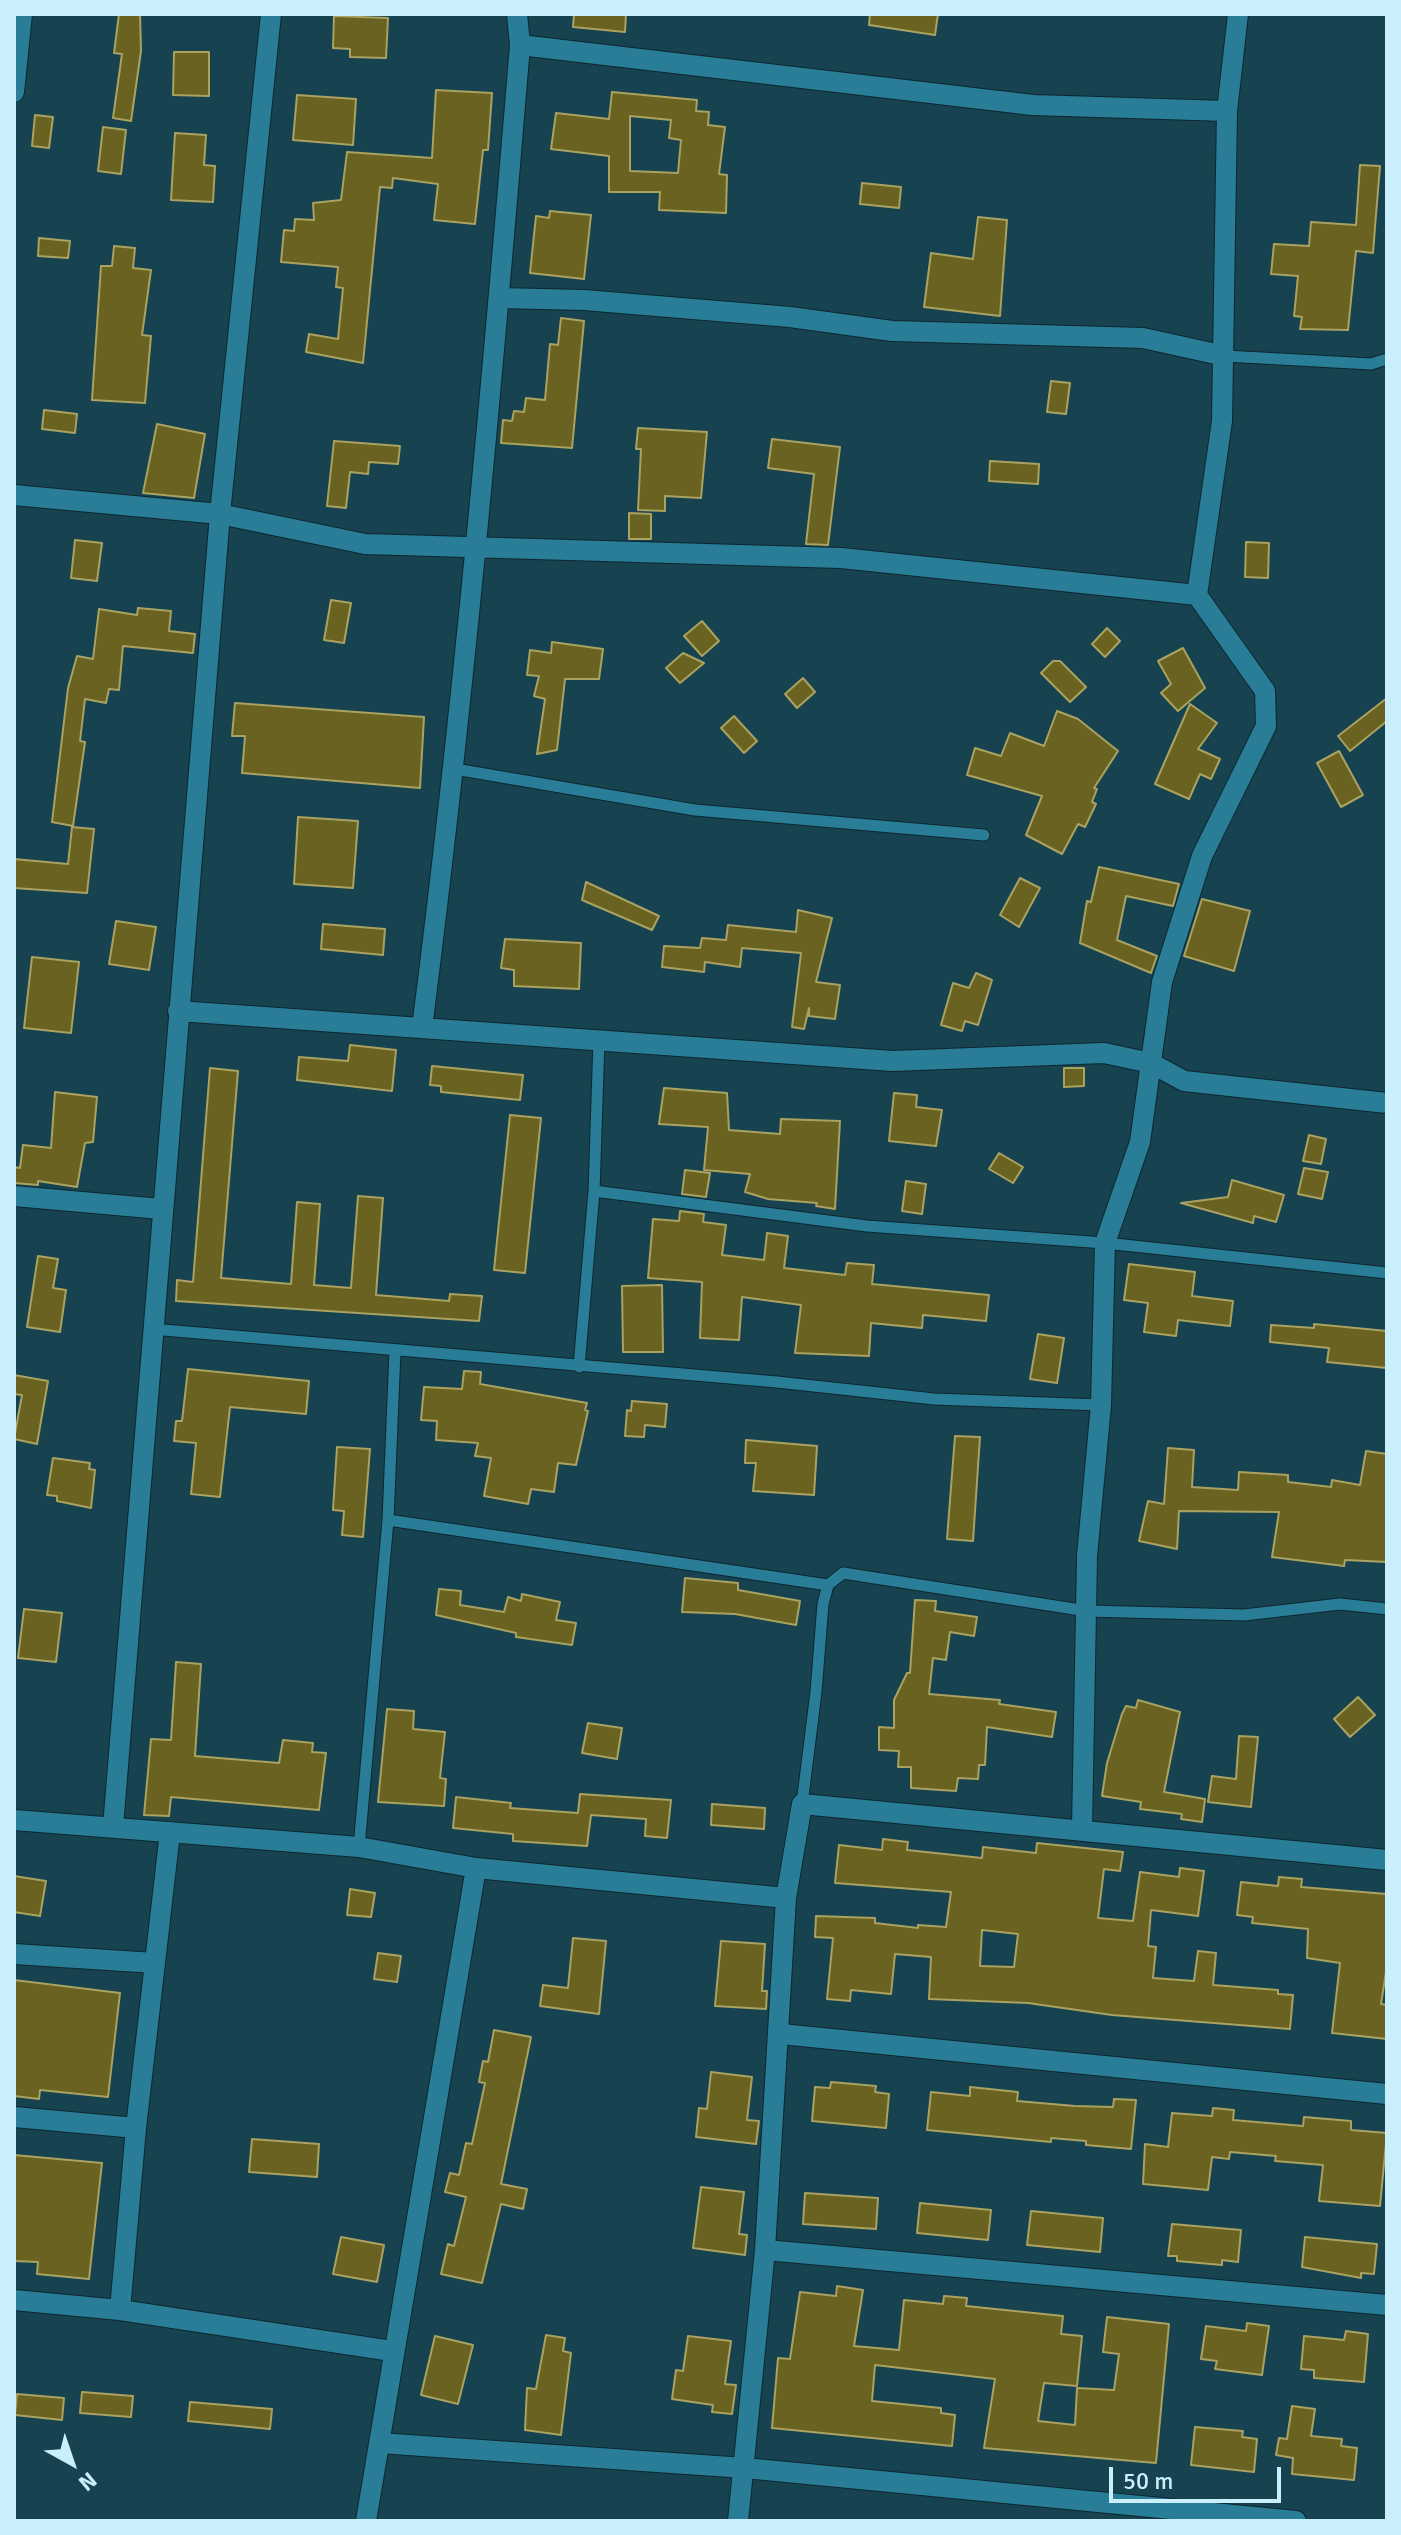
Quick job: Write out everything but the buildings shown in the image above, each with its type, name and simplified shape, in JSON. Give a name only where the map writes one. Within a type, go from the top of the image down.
[{"type":"street","points":[[14,92],[22,14]]},
{"type":"street","points":[[113,1827],[220,514],[271,14]]},
{"type":"street","points":[[422,1028],[455,769],[520,45],[517,14]]},
{"type":"street","points":[[1082,1829],[1087,1556],[1101,1405],[1105,1243],[1140,1142],[1162,982],[1202,856],[1266,726],[1265,691],[1197,595],[1222,421],[1227,111],[1238,14]]},
{"type":"street","points":[[520,45],[1033,105],[1227,111]]},
{"type":"street","points":[[499,298],[584,300],[726,315],[790,317],[892,331],[1143,338],[1225,356]]},
{"type":"street","points":[[14,495],[220,514],[365,544],[841,558],[1197,595]]},
{"type":"street","points":[[178,1011],[893,1061],[1104,1053],[1151,1063],[1184,1081],[1387,1103]]},
{"type":"street","points":[[14,1196],[161,1209]]},
{"type":"street","points":[[738,2521],[765,2250],[781,2034],[786,1898],[802,1804],[1387,1860]]},
{"type":"street","points":[[14,1820],[359,1847],[476,1868],[786,1898]]},
{"type":"street","points":[[120,2310],[136,2128],[170,1832]]},
{"type":"street","points":[[366,2521],[392,2351],[476,1868]]},
{"type":"street","points":[[14,1954],[155,1963]]},
{"type":"street","points":[[781,2034],[1387,2094]]},
{"type":"street","points":[[14,2117],[136,2128]]},
{"type":"street","points":[[765,2250],[1387,2305]]},
{"type":"street","points":[[14,2300],[120,2310],[392,2351]]},
{"type":"street","points":[[379,2443],[745,2468],[1296,2521]]},
{"type":"lane","points":[[1225,356],[1371,364],[1387,359]]},
{"type":"lane","points":[[455,769],[695,810],[984,835]]},
{"type":"lane","points":[[579,1367],[594,1191],[599,1040]]},
{"type":"lane","points":[[594,1191],[867,1226],[1105,1243],[1387,1273]]},
{"type":"lane","points":[[152,1329],[777,1382],[934,1399],[1101,1405]]},
{"type":"lane","points":[[359,1847],[388,1520],[395,1351]]},
{"type":"lane","points":[[388,1520],[828,1585]]},
{"type":"lane","points":[[802,1804],[823,1604],[828,1585],[843,1573],[1087,1611],[1244,1615],[1340,1604],[1387,1609]]}]
